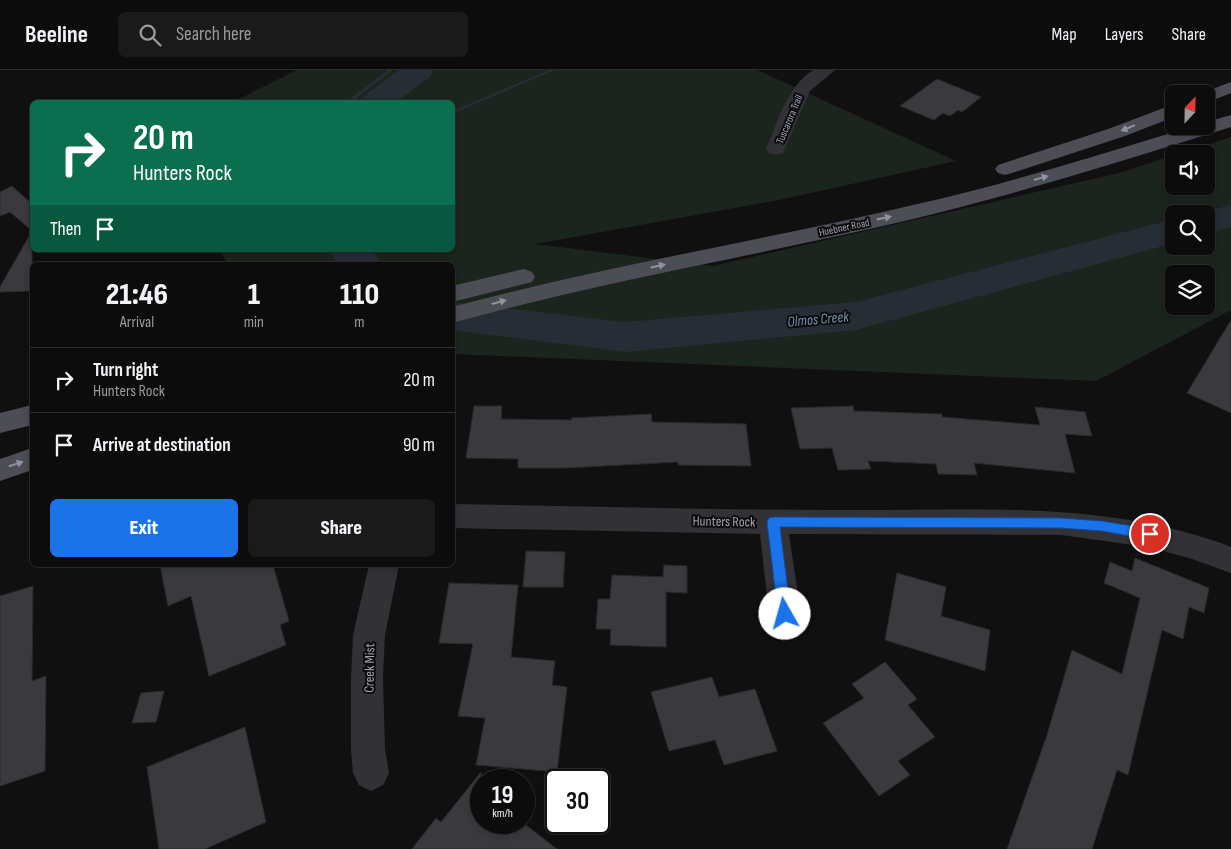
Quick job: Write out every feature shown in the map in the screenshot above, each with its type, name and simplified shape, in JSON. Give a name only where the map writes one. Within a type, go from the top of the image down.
[{"type":"main road","points":[[1215,93],[1231,87]]},
{"type":"main road","name":"Huebner Road","points":[[455,293],[960,184],[1118,132],[1165,114]]},
{"type":"main road","name":"Huebner Road","points":[[455,314],[538,292],[913,212],[980,195],[1231,121]]},
{"type":"main road","points":[[0,423],[30,416]]},
{"type":"main road","points":[[0,470],[30,460]]},
{"type":"street","name":"Tuscarora Trail","points":[[776,149],[802,90],[813,78],[826,70]]},
{"type":"street","name":"Hunters Rock","points":[[455,516],[773,522],[1061,523],[1102,526],[1168,538],[1198,546],[1231,560]]},
{"type":"street","points":[[773,522],[785,614]]},
{"type":"street","name":"Creek Mist","points":[[372,773],[368,749],[370,720],[367,676],[369,635],[384,567]]},
{"type":"shaded area","points":[[297,70],[757,70],[956,161],[779,200],[535,244],[713,266],[1119,173],[1165,158],[1165,195],[1215,195],[1215,145],[1206,145],[1231,137],[1231,310],[1096,381],[455,354],[455,262],[226,262],[222,252],[455,252],[455,100],[237,100]]},
{"type":"building","points":[[937,79],[981,97],[962,112],[958,110],[950,116],[943,113],[934,120],[900,106]]},
{"type":"building","points":[[12,186],[30,202],[30,229],[10,212],[0,216],[0,192]]},
{"type":"building","points":[[30,234],[32,262],[30,262],[30,291],[0,292],[0,287]]},
{"type":"building","points":[[1231,320],[1231,413],[1187,393]]},
{"type":"building","points":[[474,406],[502,406],[501,419],[572,420],[571,418],[651,414],[652,422],[746,424],[751,466],[678,465],[678,462],[566,468],[518,468],[518,459],[466,458]]},
{"type":"building","points":[[853,406],[854,411],[942,414],[942,417],[1040,425],[1035,407],[1085,412],[1092,436],[1065,434],[1075,473],[974,463],[977,475],[938,474],[936,464],[868,461],[871,469],[838,470],[832,448],[800,449],[791,408]]},
{"type":"building","points":[[526,551],[565,552],[563,587],[523,587]]},
{"type":"building","points":[[1135,558],[1209,588],[1204,613],[1189,607],[1183,639],[1162,630],[1128,775],[1117,770],[1092,849],[1007,849],[1047,735],[1072,650],[1122,674],[1140,598],[1104,583],[1110,562],[1132,571]]},
{"type":"building","points":[[664,565],[687,566],[687,593],[666,592],[666,647],[610,645],[611,629],[596,629],[598,599],[610,599],[612,575],[663,577]]},
{"type":"building","points":[[160,567],[274,567],[289,621],[280,625],[286,645],[209,676],[191,596],[168,606]]},
{"type":"building","points":[[897,573],[946,587],[941,616],[990,630],[985,671],[885,640]]},
{"type":"building","points":[[449,583],[518,585],[511,657],[555,661],[552,685],[567,687],[557,769],[545,769],[545,771],[476,765],[485,718],[458,716],[473,644],[439,643]]},
{"type":"building","points":[[33,586],[32,681],[46,676],[45,771],[0,786],[0,596]]},
{"type":"building","points":[[885,662],[917,699],[908,705],[935,737],[898,761],[910,775],[879,796],[823,723],[864,698],[852,684]]},
{"type":"building","points":[[712,677],[719,697],[755,689],[777,751],[724,765],[715,740],[669,751],[651,692]]},
{"type":"building","points":[[164,691],[156,722],[132,723],[141,693]]},
{"type":"building","points":[[245,727],[266,822],[205,849],[159,849],[147,767]]},
{"type":"building","points":[[470,786],[470,834],[535,834],[535,832],[557,849],[412,849],[436,818],[441,822]]},
{"type":"waterway","points":[[352,100],[391,70]]},
{"type":"waterway","name":"Olmos Creek","points":[[379,100],[419,70]]},
{"type":"waterway","points":[[455,112],[553,70]]},
{"type":"waterway","name":"Olmos Creek","points":[[1215,220],[1231,216]]},
{"type":"waterway","name":"Olmos Creek","points":[[455,316],[625,337],[856,316],[1165,233]]},
{"type":"waterway","name":"Olmos Creek","points":[[349,252],[361,262]]},
{"type":"route","points":[[785,614],[773,522],[1061,523],[1102,526],[1150,534]]}]
